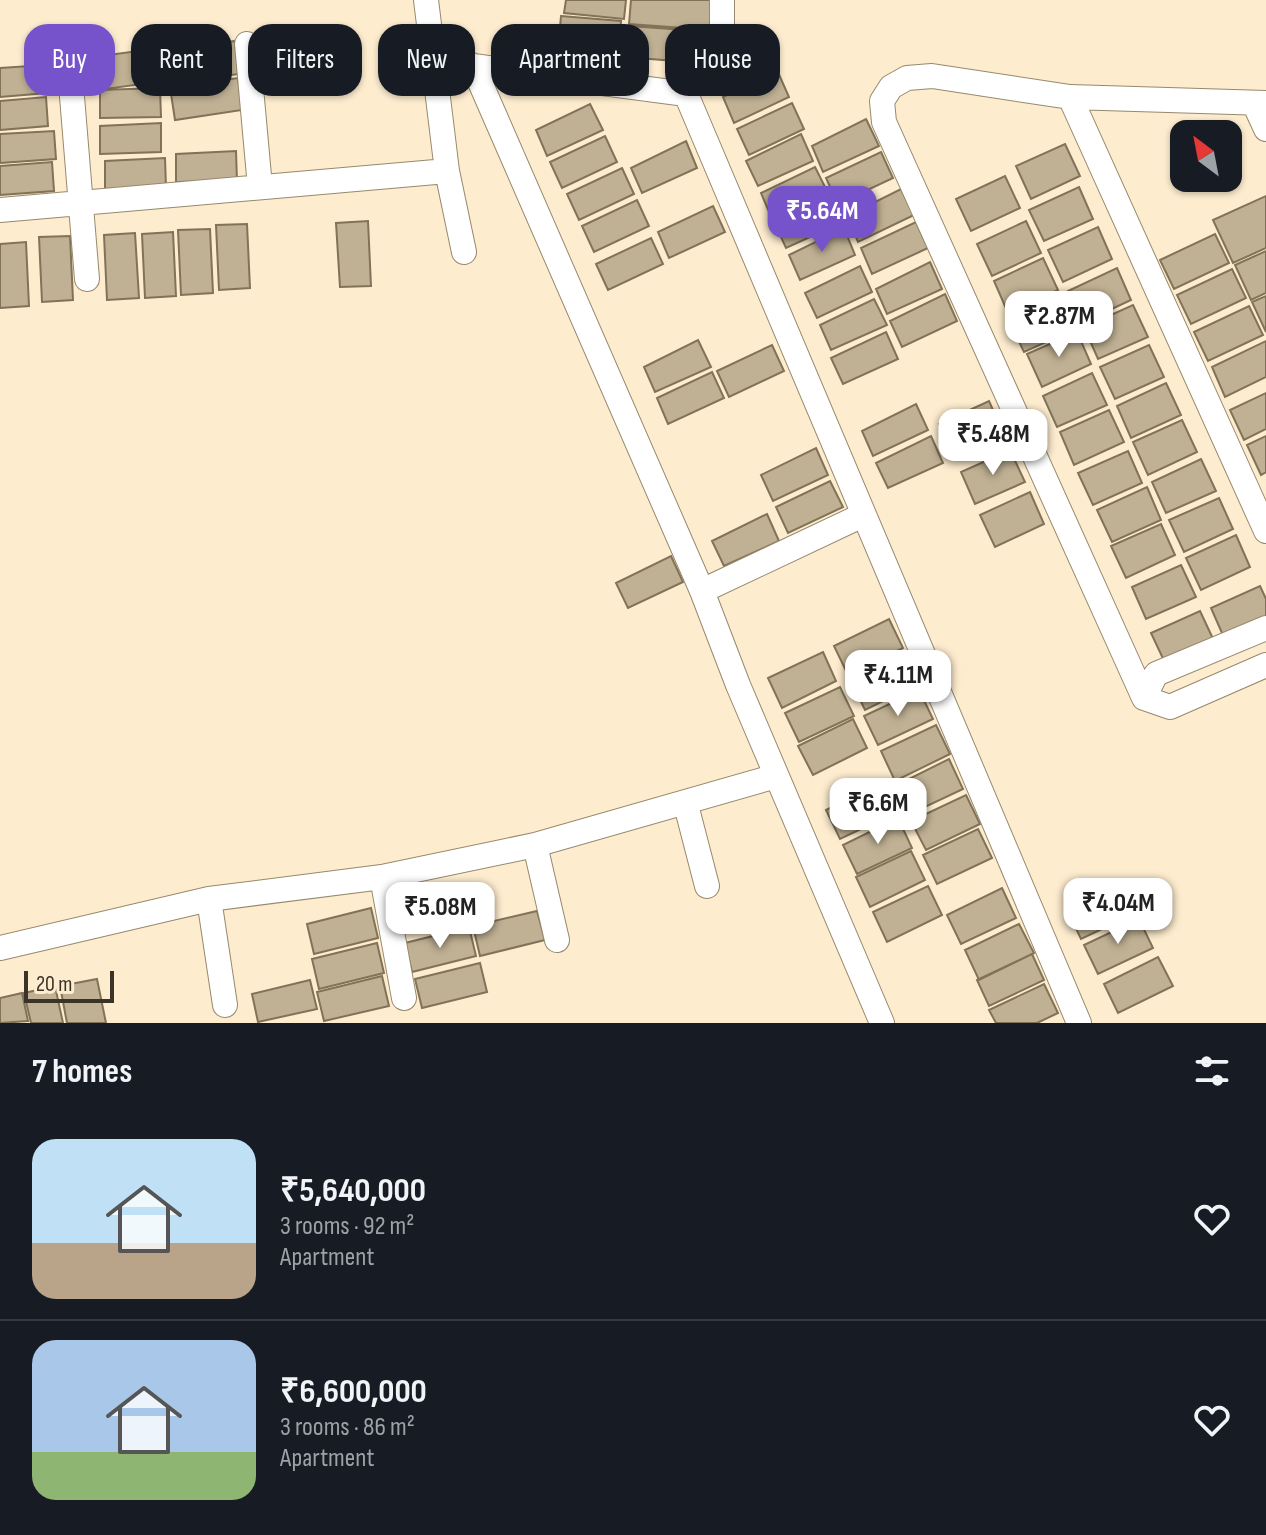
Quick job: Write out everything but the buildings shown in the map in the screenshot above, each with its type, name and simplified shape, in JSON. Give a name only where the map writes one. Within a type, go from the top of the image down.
[{"type":"street","points":[[426,0],[429,24]]},
{"type":"street","points":[[722,0],[722,24]]},
{"type":"street","points":[[247,44],[260,187]]},
{"type":"street","points":[[475,66],[686,94],[1079,1023]]},
{"type":"street","points":[[475,71],[702,591],[776,776],[882,1023]]},
{"type":"street","points":[[1266,129],[1260,103],[1070,97],[932,76],[907,78],[891,87],[882,101],[884,122],[1144,698],[1170,707],[1266,665]]},
{"type":"street","points":[[72,96],[87,279]]},
{"type":"street","points":[[438,96],[447,171],[464,252]]},
{"type":"street","points":[[1070,97],[1266,531]]},
{"type":"street","points":[[0,210],[447,171]]},
{"type":"street","points":[[702,591],[863,515]]},
{"type":"street","points":[[1144,698],[1156,674],[1266,628]]},
{"type":"street","points":[[0,948],[209,899],[382,877],[535,845],[686,805],[776,776]]},
{"type":"street","points":[[686,805],[707,886]]},
{"type":"street","points":[[535,845],[557,940]]},
{"type":"street","points":[[382,877],[404,998]]},
{"type":"street","points":[[209,899],[225,1005]]}]
